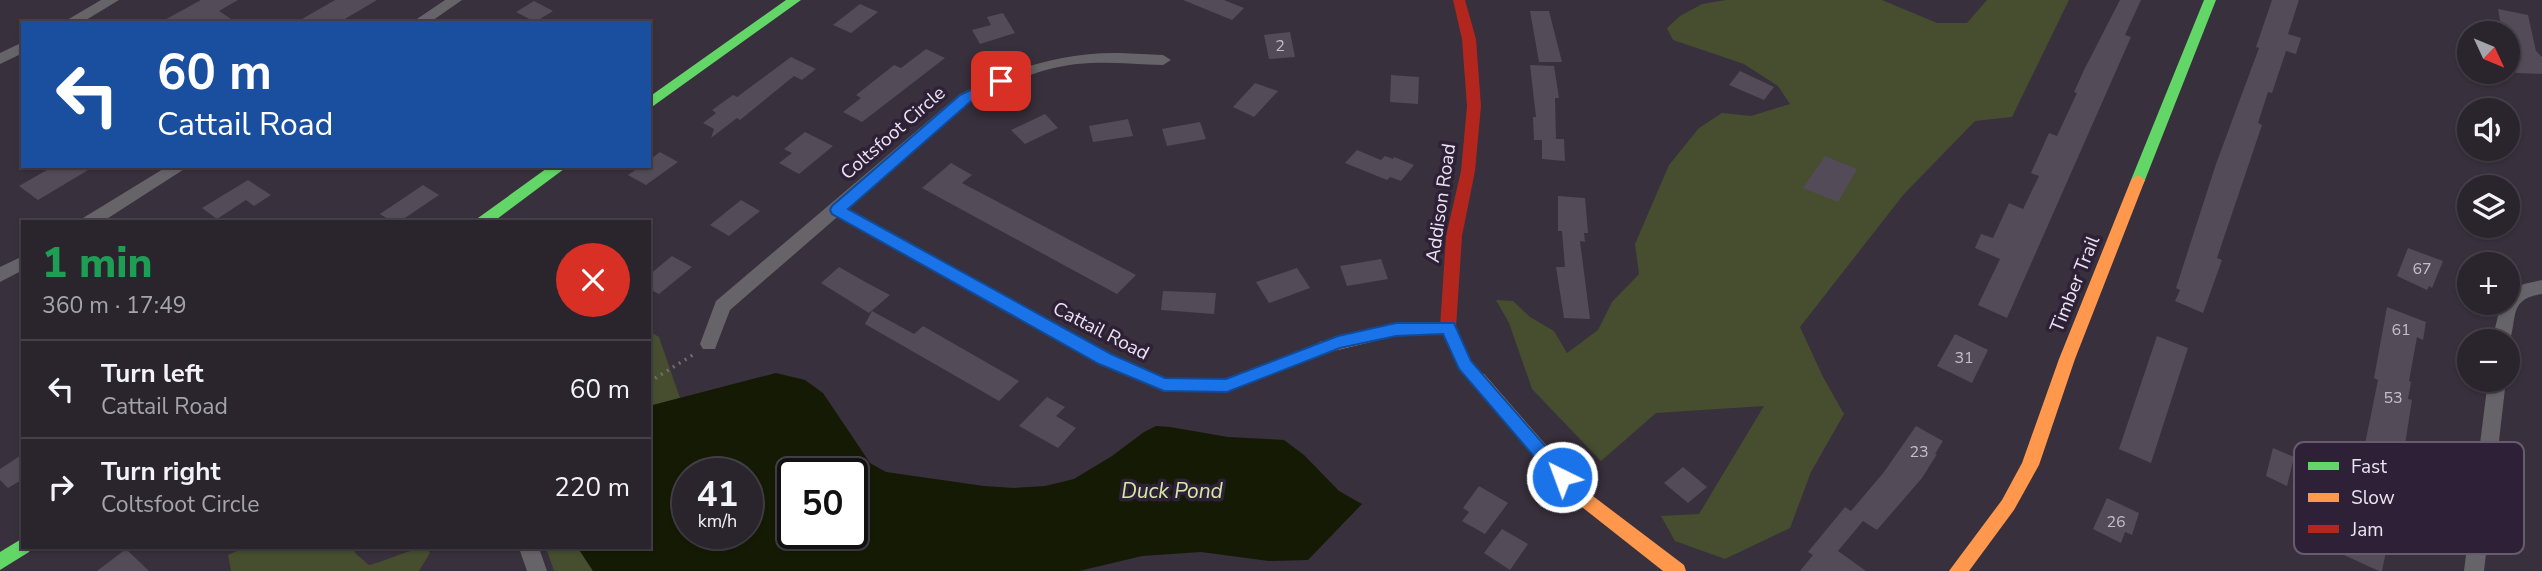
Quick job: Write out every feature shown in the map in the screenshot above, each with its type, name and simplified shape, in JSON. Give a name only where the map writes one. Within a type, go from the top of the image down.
[{"type":"street","points":[[73,21],[112,0]]},
{"type":"street","points":[[421,21],[455,0]]},
{"type":"street","points":[[651,103],[795,0]]},
{"type":"street","name":"Addison Road","points":[[1460,0],[1469,39],[1474,106],[1468,171],[1454,236],[1448,328],[1465,365],[1579,495],[1677,571]]},
{"type":"street","name":"Timber Trail","points":[[1958,571],[2008,505],[2030,465],[2067,359],[2210,0]]},
{"type":"street","points":[[0,59],[21,48]]},
{"type":"street","name":"Coltsfoot Circle","points":[[709,344],[722,306],[838,210],[965,98],[1001,81],[1041,68],[1090,58],[1163,60]]},
{"type":"street","points":[[92,220],[178,168]]},
{"type":"street","points":[[486,220],[558,168]]},
{"type":"street","name":"Cattail Road","points":[[838,210],[1105,359],[1164,384],[1227,385],[1338,342],[1396,330],[1448,328]]},
{"type":"street","points":[[0,275],[21,263]]},
{"type":"street","points":[[2503,329],[2505,310],[2515,295],[2532,287],[2542,287]]},
{"type":"street","points":[[2490,442],[2496,392]]},
{"type":"street","points":[[0,562],[21,547]]},
{"type":"street","points":[[528,549],[537,571]]},
{"type":"path","points":[[651,381],[677,367],[709,344]]},
{"type":"shaded area","points":[[1726,0],[1882,0],[1937,23],[1967,23],[1987,0],[2069,0],[2012,117],[1975,121],[1904,194],[1800,327],[1844,414],[1811,472],[1790,528],[1725,559],[1675,541],[1661,516],[1699,514],[1764,406],[1656,413],[1601,461],[1532,389],[1509,323],[1496,300],[1513,301],[1530,317],[1554,331],[1567,353],[1598,330],[1612,302],[1639,274],[1635,244],[1669,165],[1699,128],[1722,113],[1751,116],[1790,104],[1778,86],[1744,64],[1673,40],[1667,28],[1680,16],[1702,4]]},
{"type":"shaded area","points":[[651,332],[659,337],[680,398],[651,405]]},
{"type":"shaded area","points":[[241,549],[354,549],[355,553],[369,565],[421,549],[428,549],[430,553],[419,571],[231,571],[228,555]]},
{"type":"shaded area","points":[[546,549],[579,549],[593,571],[554,571]]},
{"type":"water","name":"Duck Pond","points":[[776,373],[805,380],[823,393],[867,458],[777,458],[777,549],[868,549],[868,460],[886,472],[984,486],[1045,486],[1074,479],[1156,426],[1228,437],[1284,440],[1304,455],[1339,491],[1362,504],[1308,560],[1269,561],[1201,552],[1142,556],[1079,571],[593,571],[579,549],[651,549],[651,405]]},
{"type":"building","points":[[201,0],[238,0],[219,11],[234,21],[163,21]]},
{"type":"building","points":[[335,0],[377,0],[341,21],[298,21]]},
{"type":"building","points":[[1183,0],[1224,0],[1244,8],[1232,20]]},
{"type":"building","points":[[2120,0],[2141,0],[2125,35],[2131,37],[2007,318],[1978,305],[2000,259],[1975,248],[1981,234],[1993,238],[2009,203],[2023,209],[2039,176],[2031,173],[2049,133],[2057,136],[2077,93],[2074,92],[2084,70]]},
{"type":"building","points":[[2272,0],[2299,0],[2288,34],[2301,38],[2296,54],[2286,51],[2272,93],[2268,92],[2258,123],[2262,125],[2217,258],[2222,260],[2203,313],[2175,301],[2180,290],[2176,288],[2216,164],[2259,48],[2256,47]]},
{"type":"building","points":[[534,1],[553,11],[537,21],[516,12]]},
{"type":"building","points":[[860,4],[878,12],[851,33],[833,25]]},
{"type":"building","points":[[2498,9],[2528,15],[2536,51],[2542,57],[2542,74],[2520,73],[2520,21],[2500,21]]},
{"type":"building","points":[[1530,11],[1549,11],[1562,62],[1539,62]]},
{"type":"building","points":[[1003,13],[1015,33],[980,44],[972,30],[991,25],[987,17]]},
{"type":"building","points":[[1290,32],[1295,57],[1269,59],[1264,35]]},
{"type":"building","points":[[926,49],[945,58],[862,122],[843,112],[861,98],[856,95],[894,65],[901,68]]},
{"type":"building","points":[[791,57],[816,69],[802,80],[794,76],[740,120],[737,118],[711,138],[714,129],[703,123],[716,113],[712,110],[733,95],[737,97]]},
{"type":"building","points":[[1530,65],[1554,66],[1559,98],[1555,98],[1556,139],[1564,139],[1565,161],[1542,159],[1542,140],[1534,140],[1533,117],[1536,117]]},
{"type":"building","points":[[1740,71],[1774,87],[1764,100],[1729,85]]},
{"type":"building","points":[[1391,75],[1419,77],[1418,104],[1390,102]]},
{"type":"building","points":[[1255,83],[1278,91],[1254,117],[1233,107]]},
{"type":"building","points":[[1045,114],[1058,128],[1025,144],[1011,130]]},
{"type":"building","points":[[1128,119],[1133,136],[1093,142],[1089,126]]},
{"type":"building","points":[[1200,122],[1206,139],[1167,146],[1162,129]]},
{"type":"building","points":[[805,132],[833,146],[799,174],[779,163],[792,153],[784,149]]},
{"type":"building","points":[[1357,150],[1381,160],[1385,156],[1394,157],[1414,165],[1401,181],[1390,177],[1387,180],[1345,163]]},
{"type":"building","points":[[660,152],[678,162],[646,185],[628,175],[638,168],[651,168],[651,159]]},
{"type":"building","points":[[1825,156],[1857,169],[1838,202],[1803,188]]},
{"type":"building","points":[[951,163],[972,175],[962,183],[1136,275],[1117,294],[922,188]]},
{"type":"building","points":[[50,168],[92,168],[38,200],[19,186]]},
{"type":"building","points":[[248,180],[271,195],[254,206],[246,200],[217,219],[202,208]]},
{"type":"building","points":[[423,185],[439,195],[402,220],[389,220],[380,214]]},
{"type":"building","points":[[1558,196],[1585,198],[1588,233],[1584,233],[1585,242],[1580,241],[1590,319],[1564,318],[1556,267],[1565,267],[1562,231],[1558,231]]},
{"type":"building","points":[[741,200],[760,211],[729,236],[710,225]]},
{"type":"building","points":[[2408,248],[2443,261],[2432,288],[2429,286],[2427,290],[2397,276]]},
{"type":"building","points":[[672,256],[692,267],[659,294],[651,290],[651,273]]},
{"type":"building","points":[[1381,259],[1388,279],[1347,286],[1340,266]]},
{"type":"building","points":[[839,267],[890,295],[869,313],[821,283]]},
{"type":"building","points":[[1297,268],[1310,288],[1269,303],[1256,282]]},
{"type":"building","points":[[1163,291],[1216,293],[1214,314],[1161,310]]},
{"type":"building","points":[[2387,307],[2426,322],[2423,340],[2417,337],[2409,381],[2408,399],[2412,400],[2405,442],[2365,442],[2378,380],[2374,378]]},
{"type":"building","points":[[872,311],[914,334],[923,326],[1019,381],[999,401],[865,324]]},
{"type":"building","points":[[1955,334],[1988,350],[1972,383],[1937,366]]},
{"type":"building","points":[[2157,336],[2188,348],[2151,463],[2119,449]]},
{"type":"building","points":[[1047,397],[1065,407],[1056,416],[1076,428],[1058,448],[1019,426]]},
{"type":"building","points":[[1916,426],[1943,441],[1937,454],[1922,478],[1877,530],[1863,521],[1838,551],[1866,571],[1800,571],[1813,555],[1808,552],[1845,507],[1851,511],[1884,472]]},
{"type":"building","points":[[2273,448],[2294,457],[2287,486],[2266,476]]},
{"type":"building","points":[[21,455],[21,480],[8,488],[0,480],[0,469]]},
{"type":"building","points":[[1683,467],[1707,487],[1688,503],[1664,483]]},
{"type":"building","points":[[1479,486],[1508,503],[1485,534],[1462,521],[1469,512],[1463,508]]},
{"type":"building","points":[[2107,498],[2139,513],[2132,535],[2125,532],[2121,543],[2093,529]]},
{"type":"building","points":[[1502,529],[1528,544],[1510,570],[1484,553]]},
{"type":"building","points":[[126,549],[149,571],[97,571]]},
{"type":"building","points":[[2342,554],[2385,554],[2382,571]]},
{"type":"traffic: fast","points":[[651,103],[795,0]]},
{"type":"traffic: fast","points":[[2138,180],[2210,0]]},
{"type":"traffic: fast","points":[[486,220],[558,168]]},
{"type":"traffic: fast","points":[[0,562],[21,547]]},
{"type":"traffic: slow","points":[[1958,571],[2008,505],[2030,465],[2067,359],[2138,180]]},
{"type":"traffic: slow","points":[[1325,347],[1396,330],[1448,328]]},
{"type":"traffic: slow","points":[[1478,379],[1579,495],[1677,571]]},
{"type":"traffic: jam","points":[[1459,0],[1469,39],[1474,106],[1468,171],[1454,236],[1448,328],[1465,364],[1478,379]]},
{"type":"traffic: jam","points":[[838,210],[1105,359],[1164,385],[1227,385],[1325,347]]},
{"type":"route","points":[[1001,81],[965,98],[838,210],[1105,359],[1164,384],[1227,385],[1338,342],[1396,330],[1448,328],[1465,365],[1562,477]]}]
